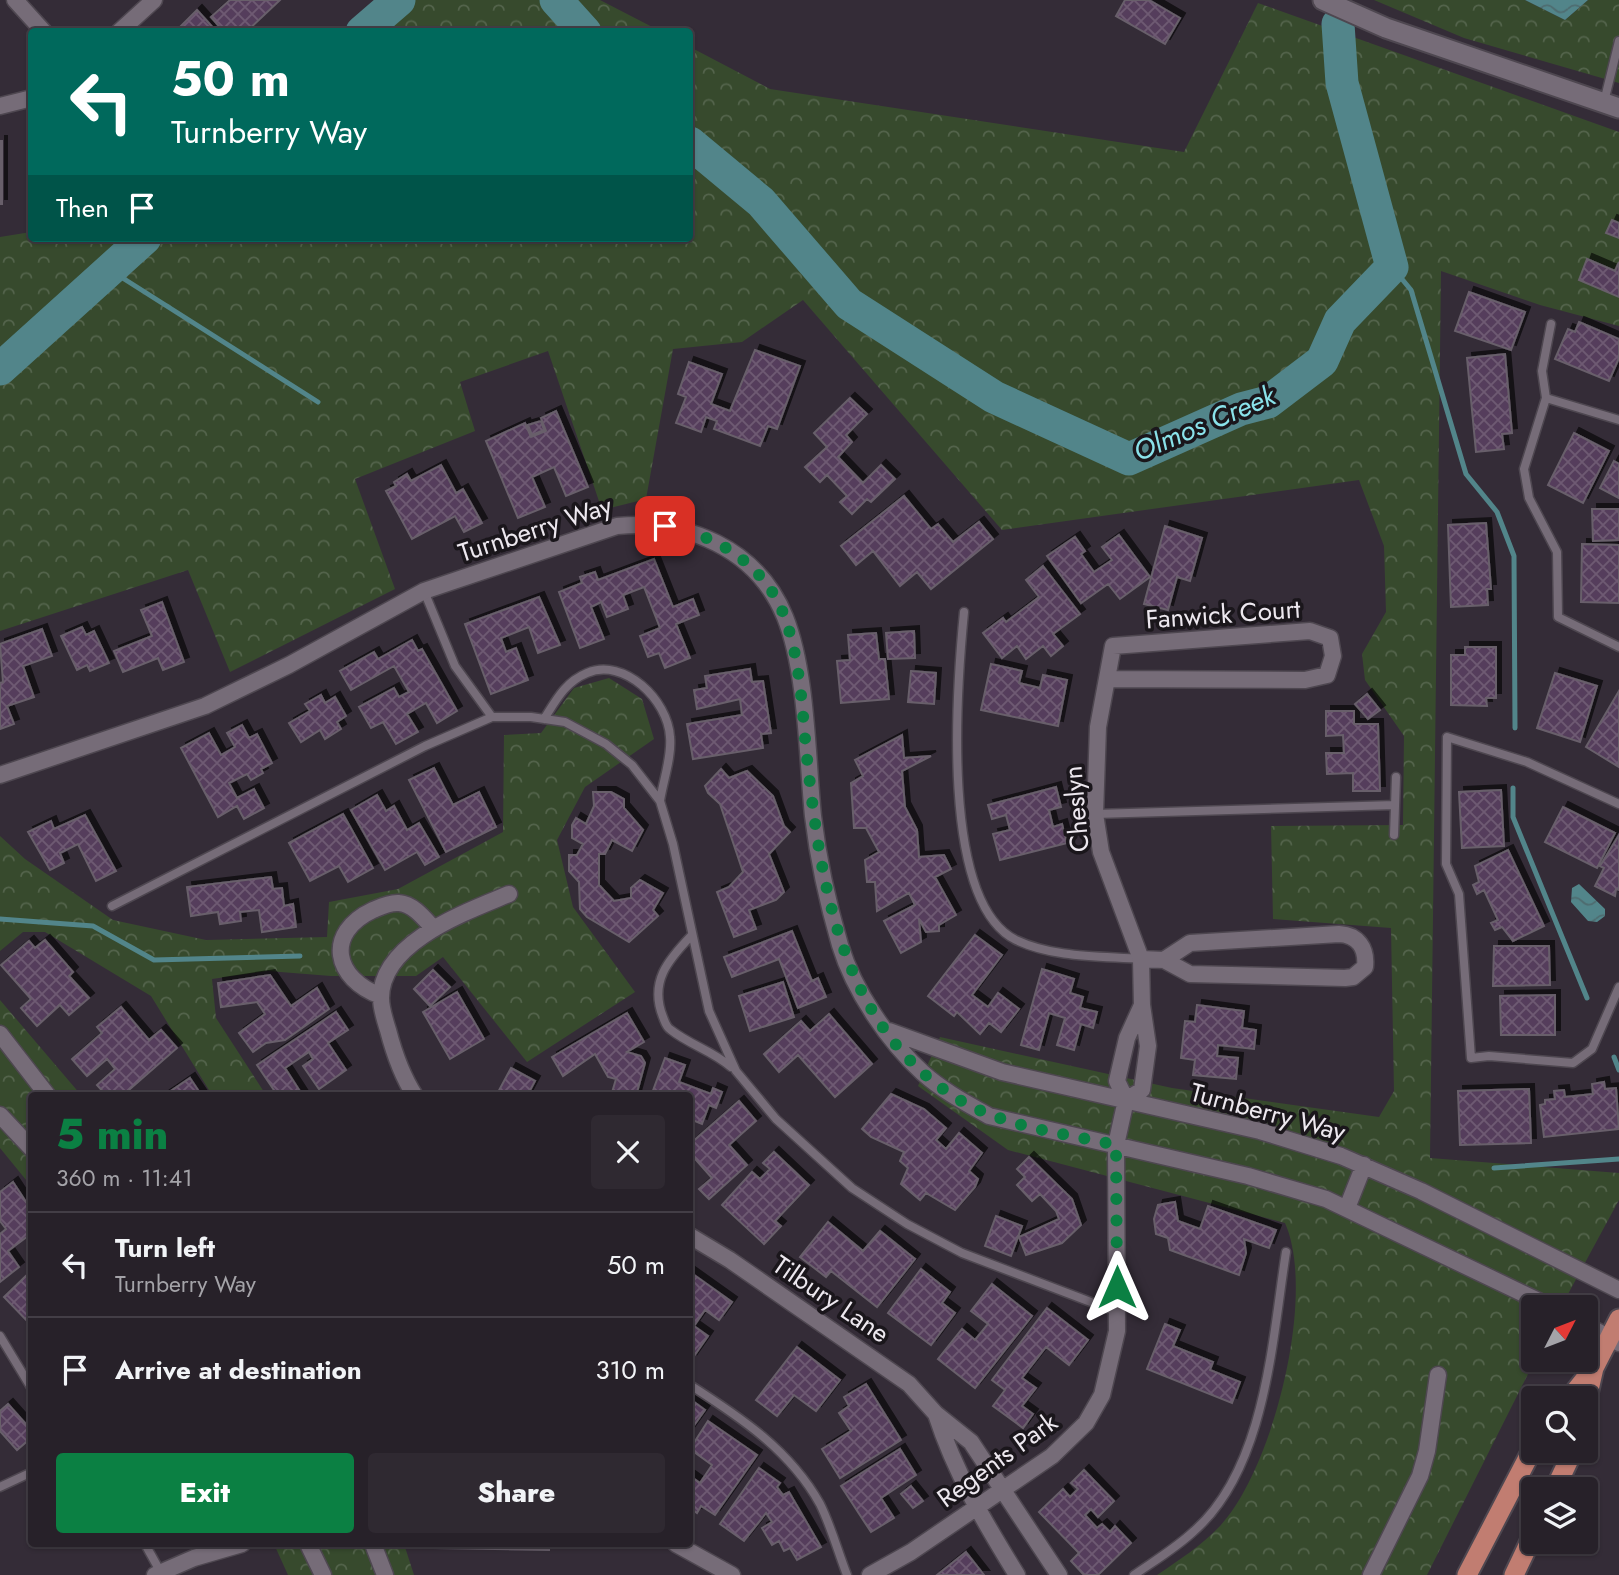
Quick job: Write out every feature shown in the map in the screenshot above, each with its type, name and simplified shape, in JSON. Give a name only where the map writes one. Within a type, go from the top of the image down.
[{"type":"main road","points":[[1598,1362],[1614,1340],[1619,1319]]},
{"type":"main road","points":[[1580,1386],[1591,1372]]},
{"type":"main road","points":[[1473,1570],[1526,1463]]},
{"type":"main road","points":[[1514,1575],[1524,1554]]},
{"type":"street","points":[[15,0],[40,28]]},
{"type":"street","points":[[123,28],[154,0]]},
{"type":"street","points":[[1323,0],[1386,29],[1611,105]]},
{"type":"street","points":[[0,106],[28,99]]},
{"type":"street","name":"Turnberry Way","points":[[0,775],[205,706],[289,665],[424,591],[617,526],[644,523],[687,530],[711,538],[741,558],[765,583],[785,616],[795,653],[814,820],[840,946],[853,977],[886,1030],[922,1072],[954,1096],[989,1116],[1248,1176],[1347,1208],[1525,1295]]},
{"type":"street","name":"Fanwick Court","points":[[1108,679],[1305,680],[1327,675],[1333,656],[1330,638],[1310,631],[1113,646]]},
{"type":"street","name":"Cheslyn","points":[[1113,646],[1098,727],[1095,814],[1101,852],[1142,959],[1142,1005],[1148,1046],[1142,1090],[1126,1100],[1117,1081],[1127,1038],[1142,1005]]},
{"type":"street","points":[[413,1092],[393,1048],[381,996],[391,964],[433,928],[509,894]]},
{"type":"street","points":[[381,996],[362,989],[342,963],[341,944],[351,927],[365,914],[399,902],[416,910],[433,928]]},
{"type":"street","points":[[1142,959],[1164,960],[1190,974],[1345,978],[1353,977],[1365,967],[1366,955],[1359,942],[1349,935],[1339,934],[1189,943],[1164,960]]},
{"type":"street","name":"Turnberry Way","points":[[886,1030],[1002,1072],[1260,1131],[1364,1165],[1619,1290]]},
{"type":"street","points":[[0,1034],[45,1092]]},
{"type":"street","name":"Regents Park","points":[[870,1575],[911,1552],[1052,1456],[1086,1423],[1102,1395],[1111,1365],[1117,1312],[1116,1145],[1126,1100]]},
{"type":"street","points":[[0,1115],[28,1146]]},
{"type":"street","points":[[1347,1208],[1364,1165]]},
{"type":"street","name":"Tilbury Lane","points":[[693,1238],[872,1356],[909,1384],[936,1414],[971,1442],[1004,1488],[1059,1575]]},
{"type":"street","points":[[1598,1331],[1614,1340]]},
{"type":"street","points":[[1371,1575],[1420,1476],[1427,1451],[1438,1376]]},
{"type":"street","name":"Tilbury Lane","points":[[936,1414],[949,1454],[975,1507],[1017,1575]]},
{"type":"street","points":[[157,1573],[233,1547]]},
{"type":"street","points":[[309,1547],[323,1575]]},
{"type":"street","points":[[374,1547],[385,1575]]},
{"type":"street","points":[[681,1547],[732,1575]]},
{"type":"lane","points":[[1611,105],[1619,41]]},
{"type":"lane","points":[[1551,324],[1542,371],[1546,398],[1524,469],[1530,498],[1557,552],[1558,617],[1619,647]]},
{"type":"lane","points":[[1546,398],[1619,420]]},
{"type":"lane","points":[[424,591],[455,666],[492,717]]},
{"type":"lane","points":[[964,612],[956,692],[955,770],[966,844],[980,898],[996,925],[1014,939],[1048,952],[1142,959]]},
{"type":"lane","points":[[544,719],[564,687],[590,671],[610,670],[631,677],[649,691],[671,736],[660,801]]},
{"type":"lane","points":[[113,906],[425,746],[492,717],[565,722],[606,744],[632,765],[660,801],[673,844],[709,1011],[736,1071]]},
{"type":"lane","points":[[1619,804],[1527,762],[1447,737],[1446,864],[1460,894],[1471,1058],[1489,1056],[1573,1063],[1592,1049],[1619,987]]},
{"type":"lane","points":[[1394,835],[1396,776]]},
{"type":"lane","points":[[1095,814],[1395,804]]},
{"type":"lane","points":[[691,936],[666,962],[657,987],[660,1010],[668,1029],[717,1055],[736,1071],[776,1119],[852,1188],[907,1224],[962,1253],[1117,1312]]},
{"type":"lane","points":[[1134,1575],[1196,1530],[1227,1491],[1255,1430],[1286,1252]]},
{"type":"lane","points":[[0,1336],[28,1383]]},
{"type":"lane","points":[[693,1387],[734,1414],[792,1461],[821,1505],[847,1575]]},
{"type":"lane","points":[[0,1488],[28,1474]]},
{"type":"lane","points":[[146,1547],[157,1573]]},
{"type":"green space","points":[[383,0],[600,0],[654,28],[351,28]]},
{"type":"green space","points":[[1374,0],[1525,0],[1565,20],[1588,0],[1619,0],[1619,83],[1464,38]]},
{"type":"green space","points":[[1258,3],[1619,132],[1619,326],[1540,305],[1441,271],[1430,1158],[1619,1173],[1619,1200],[1568,1295],[1521,1295],[1521,1372],[1529,1372],[1427,1575],[1157,1575],[1198,1546],[1220,1526],[1239,1500],[1257,1465],[1272,1424],[1284,1380],[1296,1293],[1294,1254],[1285,1223],[1008,1150],[918,1086],[940,1037],[1172,1088],[1379,1117],[1394,1091],[1391,928],[1273,919],[1271,826],[1403,825],[1404,736],[1365,680],[1362,654],[1386,612],[1384,546],[1359,480],[1002,530],[803,300],[742,342],[673,349],[646,499],[602,510],[548,351],[460,382],[475,431],[355,479],[395,589],[230,672],[188,570],[0,631],[0,237],[28,232],[28,242],[693,242],[693,49],[770,89],[1184,152]]},
{"type":"green space","points":[[609,678],[642,699],[654,739],[585,787],[557,840],[573,907],[635,992],[527,1062],[443,957],[416,976],[331,976],[268,971],[212,979],[216,1018],[264,1092],[210,1092],[151,996],[45,932],[23,932],[0,951],[0,836],[25,859],[113,920],[206,940],[327,937],[329,902],[398,889],[503,832],[504,735],[541,733],[574,688]]},
{"type":"green space","points":[[0,1000],[78,1092],[28,1092],[28,1182],[0,1148]]},
{"type":"green space","points":[[275,1547],[405,1547],[414,1575],[288,1575]]},
{"type":"water","points":[[1525,0],[1588,0],[1565,20]]},
{"type":"water","points":[[1579,884],[1605,909],[1605,916],[1597,922],[1588,921],[1571,902],[1572,888]]},
{"type":"building","points":[[230,0],[280,0],[250,28],[221,28],[211,17]]},
{"type":"building","points":[[1125,0],[1149,0],[1180,18],[1165,44],[1116,16]]},
{"type":"building","points":[[197,10],[213,28],[179,28]]},
{"type":"building","points":[[2,141],[2,204],[0,204]]},
{"type":"building","points":[[1612,220],[1619,223],[1619,238],[1606,233]]},
{"type":"building","points":[[1587,259],[1615,271],[1619,262],[1619,297],[1579,280]]},
{"type":"building","points":[[1469,292],[1525,312],[1511,350],[1455,331]]},
{"type":"building","points":[[1579,322],[1619,339],[1619,358],[1609,381],[1555,359],[1568,329],[1575,332]]},
{"type":"building","points":[[755,350],[800,366],[777,429],[768,426],[760,446],[714,429],[717,421],[706,417],[701,432],[676,423],[686,397],[678,394],[689,362],[722,374],[711,404],[730,411]]},
{"type":"building","points":[[1505,354],[1512,433],[1502,434],[1504,449],[1476,452],[1467,358]]},
{"type":"building","points":[[850,398],[867,414],[846,435],[852,442],[838,457],[863,483],[881,465],[895,479],[871,502],[867,499],[852,514],[840,502],[847,496],[827,475],[820,482],[805,467],[827,447],[814,433]]},
{"type":"building","points":[[556,411],[588,487],[566,496],[554,467],[532,477],[545,507],[518,518],[486,441],[525,423],[531,437],[546,431],[541,418]]},
{"type":"building","points":[[541,421],[544,430],[532,435],[528,425]]},
{"type":"building","points":[[1574,433],[1609,451],[1583,503],[1548,485]]},
{"type":"building","points":[[1614,461],[1619,464],[1619,498],[1600,488]]},
{"type":"building","points":[[441,465],[456,493],[463,489],[482,523],[464,532],[455,516],[412,539],[386,491],[396,486],[394,482],[407,474],[411,481]]},
{"type":"building","points":[[904,496],[931,529],[938,524],[953,542],[979,522],[993,539],[931,589],[917,572],[900,586],[873,551],[856,565],[841,546]]},
{"type":"building","points":[[1592,509],[1619,509],[1619,540],[1593,541]]},
{"type":"building","points":[[1486,523],[1491,589],[1487,589],[1488,605],[1451,607],[1448,525]]},
{"type":"building","points":[[1165,526],[1202,538],[1190,581],[1177,577],[1168,610],[1144,604]]},
{"type":"building","points":[[1119,535],[1150,577],[1120,599],[1108,584],[1081,603],[1047,556],[1075,537],[1085,551],[1081,554],[1094,572],[1112,560],[1102,547]]},
{"type":"building","points":[[1582,544],[1619,545],[1619,603],[1581,602]]},
{"type":"building","points":[[654,559],[673,607],[693,599],[699,615],[676,624],[690,658],[665,668],[659,653],[648,657],[640,636],[660,628],[644,587],[623,595],[628,609],[607,617],[601,602],[591,607],[604,639],[580,648],[559,592],[582,583],[580,577],[595,572],[598,580]]},
{"type":"building","points":[[1043,566],[1080,614],[1053,634],[1063,646],[1051,656],[1043,646],[1026,659],[1017,646],[1002,658],[983,633],[1003,618],[1006,622],[1039,597],[1026,580]]},
{"type":"building","points":[[539,597],[560,645],[538,653],[529,627],[501,638],[506,652],[516,648],[528,680],[491,694],[465,624]]},
{"type":"building","points":[[162,602],[184,662],[163,670],[158,658],[123,672],[114,651],[152,636],[141,610]]},
{"type":"building","points":[[82,627],[86,635],[94,631],[109,663],[90,671],[87,665],[77,670],[61,636]]},
{"type":"building","points":[[42,629],[52,656],[23,666],[34,697],[7,706],[14,724],[0,729],[0,683],[3,682],[0,644]]},
{"type":"building","points":[[914,631],[915,658],[888,659],[886,633]]},
{"type":"building","points":[[876,633],[879,659],[885,659],[889,699],[841,703],[837,661],[850,660],[848,635]]},
{"type":"building","points":[[412,640],[418,651],[422,649],[457,711],[437,723],[426,703],[407,714],[418,732],[396,744],[383,722],[371,728],[359,707],[394,688],[399,697],[409,692],[394,666],[351,690],[340,671],[374,652],[378,659]]},
{"type":"building","points":[[1465,647],[1496,647],[1496,698],[1486,698],[1487,706],[1451,705],[1451,655],[1465,655]]},
{"type":"building","points":[[991,664],[1022,671],[1019,683],[1040,688],[1043,675],[1067,680],[1058,726],[981,710]]},
{"type":"building","points":[[750,669],[752,682],[763,681],[771,733],[761,734],[763,748],[693,759],[687,724],[742,715],[740,699],[697,709],[694,690],[707,688],[705,676]]},
{"type":"building","points":[[911,671],[936,673],[934,704],[908,702]]},
{"type":"building","points":[[1555,673],[1597,686],[1580,742],[1537,728]]},
{"type":"building","points":[[1619,691],[1619,767],[1586,747]]},
{"type":"building","points":[[1367,694],[1380,710],[1368,719],[1355,704]]},
{"type":"building","points":[[321,695],[325,703],[335,697],[346,716],[337,722],[341,729],[325,739],[320,730],[301,742],[289,723],[310,711],[305,704]]},
{"type":"building","points":[[1326,711],[1354,711],[1354,724],[1378,724],[1380,791],[1353,791],[1353,773],[1327,774],[1326,753],[1344,753],[1343,735],[1326,736]]},
{"type":"building","points":[[242,725],[249,738],[257,734],[272,763],[261,769],[263,773],[251,780],[247,774],[229,783],[237,798],[254,789],[264,808],[244,819],[237,806],[218,817],[181,748],[209,733],[221,755],[235,747],[227,733]]},
{"type":"building","points":[[902,735],[904,758],[931,756],[902,771],[905,807],[917,830],[919,857],[944,855],[951,869],[935,877],[956,915],[939,925],[939,931],[926,932],[919,919],[921,942],[901,953],[884,921],[915,905],[909,893],[877,911],[875,882],[867,882],[865,860],[879,852],[866,828],[854,828],[851,783],[863,776],[855,760]]},
{"type":"building","points":[[434,768],[453,805],[479,792],[496,827],[446,852],[409,780]]},
{"type":"building","points":[[721,769],[729,778],[747,771],[773,796],[784,826],[790,832],[769,854],[784,892],[776,900],[749,910],[756,929],[734,937],[717,892],[729,887],[743,872],[720,804],[708,793],[705,786]]},
{"type":"building","points":[[1056,787],[1061,807],[1049,810],[1053,827],[1062,824],[1067,843],[1000,860],[993,834],[1010,830],[1006,815],[992,819],[988,805]]},
{"type":"building","points":[[1501,790],[1504,846],[1462,848],[1459,792]]},
{"type":"building","points":[[593,792],[611,792],[624,799],[624,808],[643,830],[632,851],[612,840],[605,854],[599,854],[599,885],[614,901],[631,898],[631,888],[640,880],[663,893],[653,910],[658,916],[629,942],[587,917],[580,909],[579,882],[569,871],[569,855],[577,855],[583,844],[572,838],[572,825],[576,818],[586,824],[594,806]]},
{"type":"building","points":[[377,795],[386,811],[394,806],[407,830],[419,823],[439,857],[425,865],[417,852],[385,870],[351,810]]},
{"type":"building","points":[[1563,807],[1615,833],[1597,868],[1545,842]]},
{"type":"building","points":[[343,814],[373,868],[348,882],[339,866],[310,881],[289,843]]},
{"type":"building","points":[[85,815],[116,871],[96,881],[78,844],[60,853],[64,863],[50,870],[28,832],[51,821],[54,829]]},
{"type":"building","points":[[1619,835],[1619,890],[1616,889],[1615,896],[1595,886],[1604,868],[1600,866]]},
{"type":"building","points":[[1508,850],[1544,926],[1513,941],[1502,927],[1495,930],[1491,923],[1498,920],[1484,890],[1477,894],[1473,885],[1479,882],[1475,866]]},
{"type":"building","points":[[271,877],[273,889],[282,888],[284,906],[293,904],[296,927],[262,932],[259,910],[240,912],[241,921],[220,924],[218,912],[191,916],[187,887]]},
{"type":"building","points":[[792,931],[812,981],[818,978],[826,997],[798,1008],[779,959],[732,977],[724,957]]},
{"type":"building","points":[[975,935],[1002,955],[972,995],[988,1007],[998,993],[1019,1009],[1001,1032],[989,1023],[980,1034],[957,1012],[954,1016],[928,996]]},
{"type":"building","points":[[45,940],[73,972],[69,976],[89,998],[69,1015],[60,1005],[37,1026],[21,1008],[31,999],[1,965],[29,941],[35,948]]},
{"type":"building","points":[[1494,946],[1549,946],[1550,985],[1493,986]]},
{"type":"building","points":[[1042,969],[1074,979],[1070,993],[1083,997],[1080,1008],[1097,1012],[1093,1028],[1081,1024],[1074,1050],[1057,1045],[1065,1018],[1049,1013],[1039,1050],[1021,1045]]},
{"type":"building","points":[[433,970],[450,987],[430,1006],[414,989]]},
{"type":"building","points":[[270,975],[291,1006],[317,988],[329,1009],[285,1040],[266,1043],[253,1052],[239,1033],[265,1014],[257,1002],[221,1007],[218,983]]},
{"type":"building","points":[[783,982],[794,1017],[750,1031],[739,996]]},
{"type":"building","points":[[457,992],[484,1039],[450,1059],[423,1012]]},
{"type":"building","points":[[1555,995],[1555,1035],[1501,1035],[1500,996]]},
{"type":"building","points":[[1197,1005],[1244,1011],[1242,1028],[1256,1030],[1254,1049],[1218,1045],[1217,1056],[1238,1058],[1236,1079],[1193,1075],[1195,1060],[1181,1058],[1185,1021],[1195,1022]]},
{"type":"building","points":[[121,1007],[149,1040],[161,1030],[177,1048],[127,1092],[103,1092],[97,1085],[115,1069],[107,1059],[87,1076],[72,1059],[102,1033],[97,1027]]},
{"type":"building","points":[[336,1012],[348,1030],[328,1043],[346,1070],[319,1089],[303,1066],[313,1059],[309,1052],[285,1068],[300,1092],[275,1092],[257,1065]]},
{"type":"building","points":[[627,1013],[644,1042],[627,1052],[641,1056],[645,1063],[637,1092],[612,1092],[616,1079],[608,1077],[595,1054],[563,1076],[552,1057]]},
{"type":"building","points":[[829,1014],[872,1064],[835,1097],[798,1055],[779,1072],[764,1054],[801,1021],[810,1031]]},
{"type":"building","points":[[665,1058],[685,1065],[679,1082],[711,1094],[713,1088],[722,1092],[716,1108],[709,1105],[702,1124],[693,1120],[693,1092],[652,1092]]},
{"type":"building","points":[[511,1068],[535,1081],[529,1092],[498,1092]]},
{"type":"building","points":[[190,1078],[199,1092],[169,1092]]},
{"type":"building","points":[[1604,1082],[1605,1089],[1616,1088],[1619,1129],[1544,1137],[1540,1105],[1545,1104],[1545,1100],[1555,1099],[1554,1091],[1564,1090],[1565,1097],[1593,1094],[1592,1084]]},
{"type":"building","points":[[1529,1089],[1531,1143],[1460,1145],[1458,1091]]},
{"type":"building","points":[[891,1094],[924,1109],[946,1128],[936,1140],[946,1149],[959,1133],[982,1153],[969,1171],[978,1179],[975,1187],[955,1210],[926,1193],[920,1200],[901,1184],[908,1168],[900,1161],[904,1152],[871,1137],[862,1129]]},
{"type":"building","points":[[739,1101],[756,1121],[729,1145],[747,1165],[709,1199],[699,1189],[712,1178],[693,1156],[693,1141]]},
{"type":"building","points":[[774,1152],[809,1185],[775,1221],[781,1226],[764,1244],[722,1205],[752,1172],[760,1179],[770,1169],[763,1163]]},
{"type":"building","points":[[1029,1157],[1072,1199],[1081,1225],[1062,1243],[1026,1255],[1019,1237],[1059,1219],[1056,1211],[1040,1194],[1032,1201],[1017,1185],[1025,1177],[1017,1169]]},
{"type":"building","points":[[13,1182],[28,1205],[28,1236],[8,1251],[19,1267],[0,1282],[0,1234],[6,1229],[0,1221],[0,1192]]},
{"type":"building","points":[[1175,1202],[1178,1221],[1200,1229],[1208,1206],[1276,1230],[1269,1248],[1244,1239],[1246,1253],[1239,1275],[1170,1250],[1168,1238],[1156,1234],[1154,1219],[1158,1205]]},
{"type":"building","points":[[996,1216],[1022,1226],[1011,1256],[985,1246]]},
{"type":"building","points":[[828,1222],[863,1251],[880,1231],[915,1259],[877,1307],[831,1271],[826,1277],[800,1257]]},
{"type":"building","points":[[921,1269],[950,1292],[942,1303],[955,1313],[931,1345],[888,1313]]},
{"type":"building","points":[[28,1274],[28,1322],[4,1297]]},
{"type":"building","points":[[693,1274],[732,1302],[719,1320],[705,1310],[694,1326],[708,1336],[693,1358]]},
{"type":"building","points":[[992,1284],[1032,1316],[975,1388],[938,1359],[962,1329],[975,1340],[988,1324],[971,1311]]},
{"type":"building","points":[[1047,1308],[1088,1340],[1069,1365],[1046,1347],[1022,1378],[1036,1388],[1022,1406],[1033,1414],[1023,1428],[993,1406],[1005,1390],[992,1380]]},
{"type":"building","points":[[1165,1324],[1180,1330],[1173,1346],[1213,1362],[1210,1370],[1240,1382],[1232,1403],[1147,1369]]},
{"type":"building","points":[[797,1347],[840,1380],[816,1411],[794,1395],[777,1416],[756,1400]]},
{"type":"building","points":[[866,1384],[901,1440],[840,1478],[822,1449],[851,1431],[839,1413],[849,1406],[844,1397]]},
{"type":"building","points":[[693,1401],[705,1410],[693,1427]]},
{"type":"building","points":[[8,1404],[28,1426],[28,1440],[17,1450],[0,1431],[0,1411]]},
{"type":"building","points":[[708,1421],[757,1455],[715,1515],[701,1506],[697,1513],[693,1510],[693,1478],[700,1483],[712,1465],[693,1451],[693,1444]]},
{"type":"building","points":[[900,1449],[916,1475],[881,1498],[894,1518],[871,1532],[841,1486]]},
{"type":"building","points":[[759,1468],[780,1483],[777,1487],[783,1495],[789,1492],[821,1547],[797,1560],[790,1548],[784,1551],[779,1541],[772,1545],[762,1528],[772,1522],[766,1513],[744,1541],[720,1524]]},
{"type":"building","points":[[1084,1470],[1114,1501],[1098,1517],[1091,1509],[1085,1515],[1097,1528],[1102,1524],[1110,1532],[1115,1526],[1131,1543],[1098,1575],[1084,1575],[1071,1561],[1079,1553],[1039,1512],[1063,1489],[1070,1497],[1078,1489],[1071,1483]]},
{"type":"building","points":[[911,1486],[923,1501],[913,1508],[901,1494]]},
{"type":"building","points":[[549,1547],[549,1550],[434,1548]]},
{"type":"building","points":[[966,1552],[984,1575],[937,1575]]},
{"type":"waterway","name":"Olmos Creek","points":[[367,28],[399,0]]},
{"type":"waterway","name":"Olmos Creek","points":[[556,0],[581,28]]},
{"type":"waterway","name":"Olmos Creek","points":[[693,145],[761,202],[849,304],[994,397],[1129,459],[1241,409],[1268,402],[1322,361],[1340,321],[1392,267],[1342,83],[1338,24]]},
{"type":"waterway","name":"Olmos Creek","points":[[0,369],[141,242]]},
{"type":"waterway","points":[[1392,267],[1411,290],[1466,474],[1497,512],[1514,556],[1515,728]]},
{"type":"waterway","points":[[110,270],[318,402]]},
{"type":"waterway","points":[[1513,788],[1513,817],[1587,998]]},
{"type":"waterway","points":[[0,919],[93,926],[154,960],[300,956]]},
{"type":"waterway","points":[[1614,1057],[1619,1070]]},
{"type":"waterway","points":[[1494,1168],[1619,1159]]},
{"type":"route","points":[[665,526],[711,538],[741,558],[765,583],[785,616],[795,653],[800,688],[814,820],[840,946],[853,977],[886,1030],[922,1072],[954,1096],[989,1116],[1116,1145],[1117,1287]]}]
